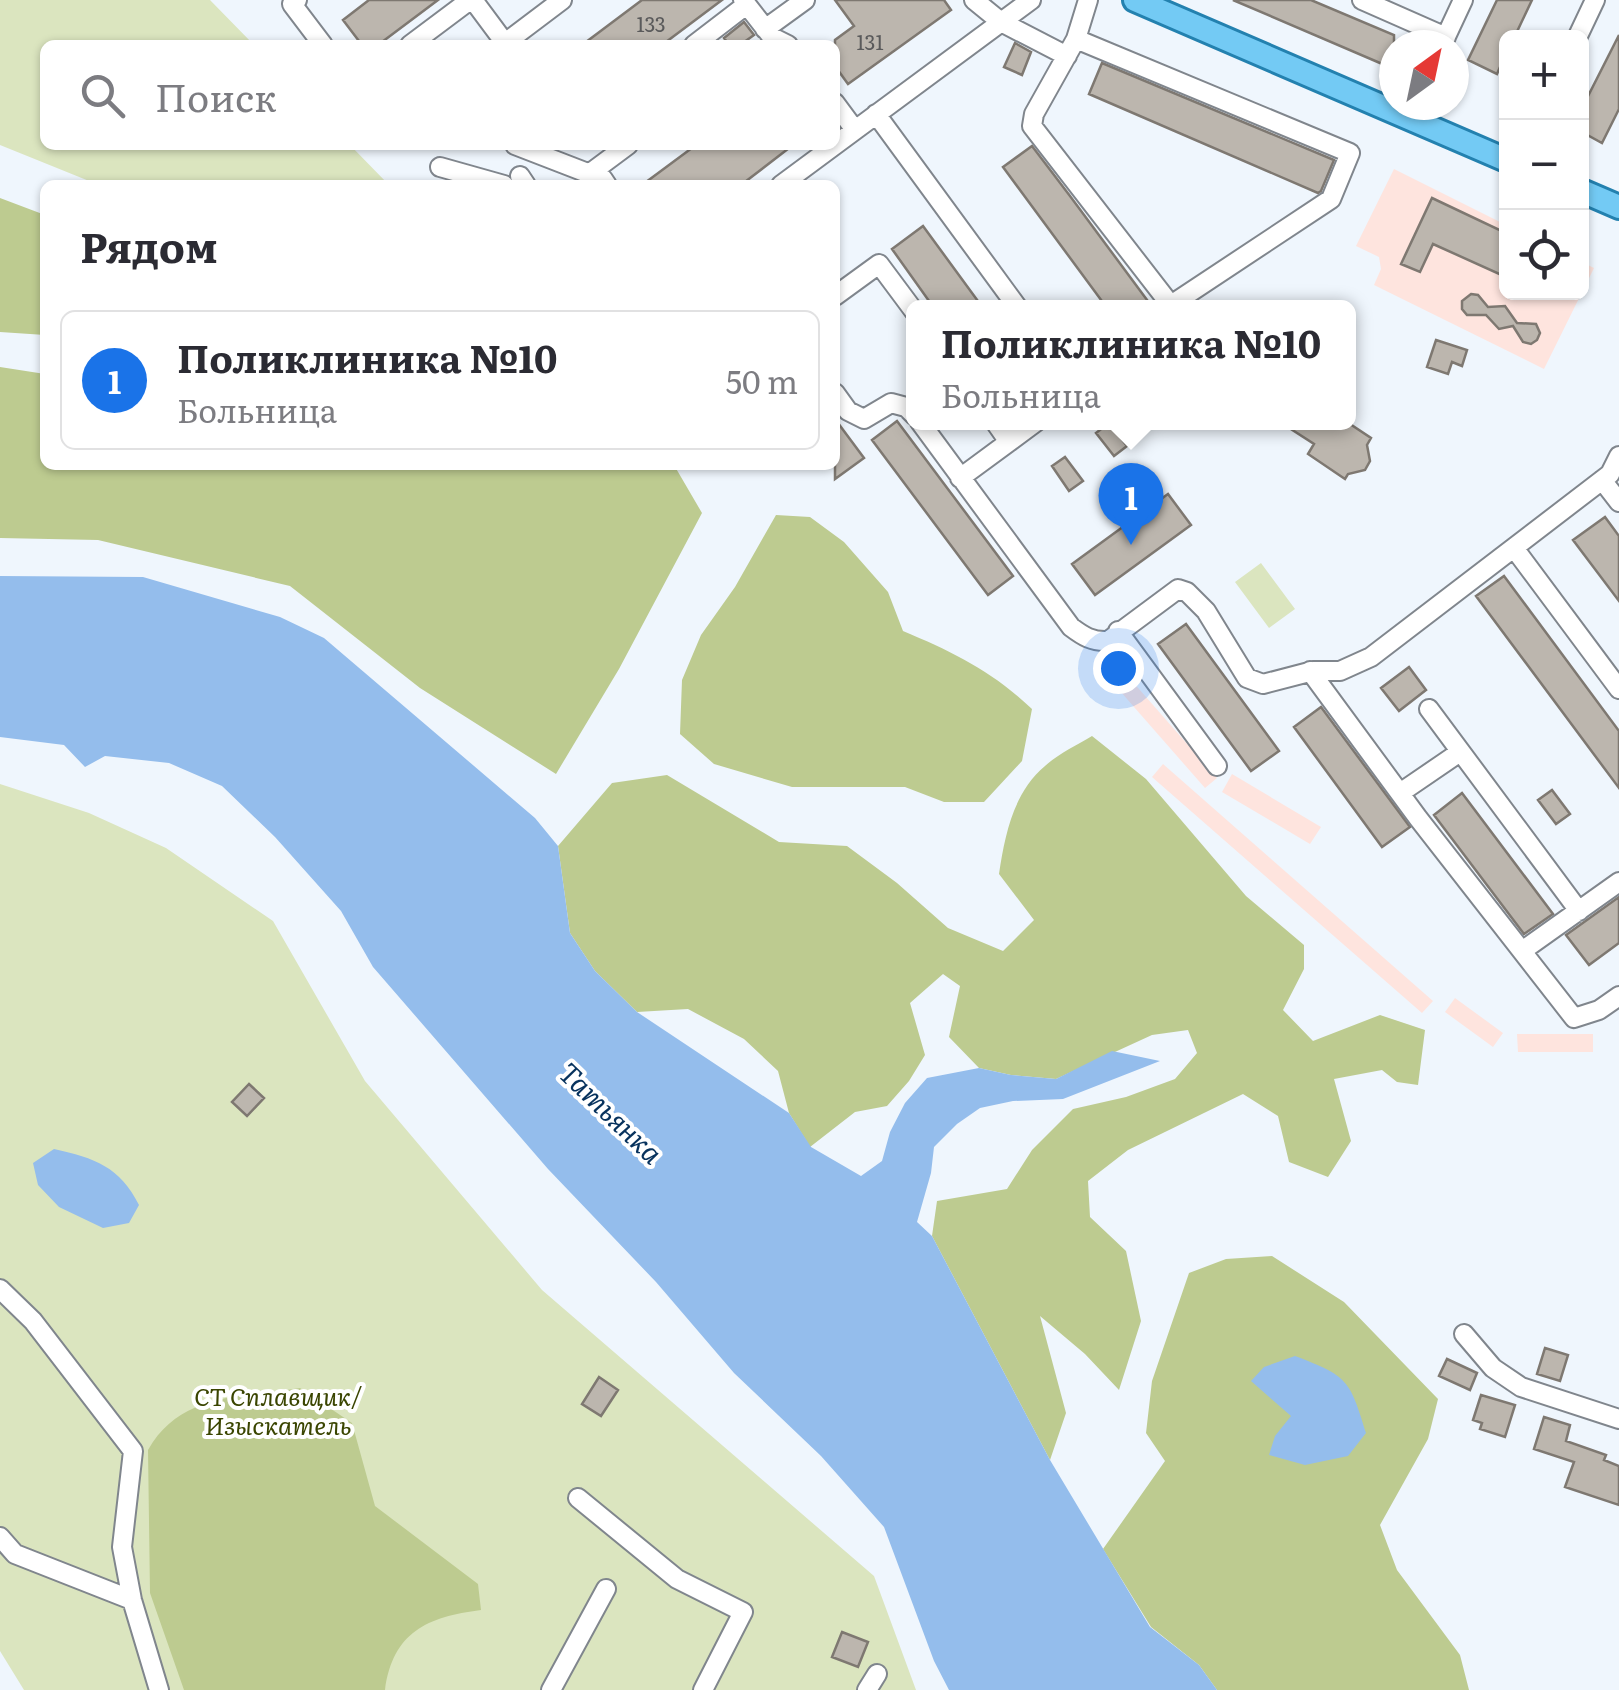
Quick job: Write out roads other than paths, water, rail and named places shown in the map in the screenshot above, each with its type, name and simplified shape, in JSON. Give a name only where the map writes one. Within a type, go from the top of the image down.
[{"type":"main road","points":[[1136,0],[1159,5],[1379,98]]},
{"type":"main road","points":[[1428,120],[1499,156]]},
{"type":"main road","points":[[1589,194],[1619,207]]},
{"type":"street","points":[[297,0],[292,4],[319,40]]},
{"type":"street","points":[[417,40],[472,0],[500,40]]},
{"type":"street","points":[[508,40],[562,0]]},
{"type":"street","points":[[700,40],[744,2],[772,39],[805,0]]},
{"type":"street","points":[[974,0],[1001,22],[1350,153],[1331,199],[1181,300]]},
{"type":"street","points":[[840,141],[1031,0]]},
{"type":"street","points":[[1088,0],[1071,48],[1034,114],[1032,126],[1167,300]]},
{"type":"street","points":[[1362,0],[1422,30]]},
{"type":"street","points":[[1449,30],[1463,0]]},
{"type":"street","points":[[1581,30],[1596,0]]},
{"type":"street","points":[[840,110],[855,130]]},
{"type":"street","points":[[876,114],[1012,300]]},
{"type":"street","points":[[527,150],[604,180]]},
{"type":"street","points":[[547,158],[557,150]]},
{"type":"street","points":[[589,174],[621,150]]},
{"type":"street","points":[[788,180],[828,150]]},
{"type":"street","points":[[440,168],[506,180]]},
{"type":"street","points":[[840,292],[879,264],[906,300]]},
{"type":"street","points":[[840,400],[848,411],[864,419],[891,403],[906,407]]},
{"type":"street","points":[[926,430],[1071,627],[1096,642],[1108,641],[1178,588],[1206,610],[1247,678],[1263,684],[1310,672],[1340,671],[1371,657],[1514,548],[1611,484]]},
{"type":"street","points":[[1001,430],[1010,442]]},
{"type":"street","points":[[960,478],[1026,430]]},
{"type":"street","points":[[1619,456],[1610,474],[1619,502]]},
{"type":"street","points":[[1514,548],[1619,689]]},
{"type":"street","points":[[1118,631],[1217,766]]},
{"type":"street","points":[[1310,672],[1574,1018],[1598,1010],[1619,996]]},
{"type":"street","points":[[1428,709],[1579,911]]},
{"type":"street","points":[[1400,793],[1460,752]]},
{"type":"street","points":[[1522,951],[1619,882]]},
{"type":"street","points":[[0,1289],[33,1321],[132,1451],[122,1547],[132,1600],[159,1690]]},
{"type":"street","points":[[1464,1334],[1492,1368],[1521,1387],[1619,1418]]},
{"type":"street","points":[[578,1498],[677,1580],[743,1612],[703,1690]]},
{"type":"street","points":[[0,1537],[15,1554],[132,1600]]},
{"type":"street","points":[[550,1690],[606,1589]]},
{"type":"water","name":"Татьянка","points":[[0,576],[143,577],[280,617],[324,638],[535,818],[558,846],[570,933],[595,971],[637,1012],[789,1113],[811,1147],[861,1176],[882,1161],[890,1132],[905,1103],[927,1078],[979,1068],[1056,1079],[1112,1051],[1160,1061],[1063,1099],[1013,1101],[980,1108],[934,1147],[917,1222],[932,1236],[1050,1460],[1150,1627],[1199,1665],[1217,1690],[949,1690],[934,1661],[884,1527],[821,1456],[734,1373],[656,1282],[548,1169],[373,967],[341,911],[275,837],[222,786],[169,763],[105,756],[85,767],[64,745],[0,737]]},
{"type":"water","points":[[54,1149],[82,1156],[115,1173],[139,1205],[129,1223],[103,1228],[59,1207],[38,1185],[33,1163]]},
{"type":"water","points":[[1295,1356],[1337,1375],[1356,1401],[1366,1433],[1348,1456],[1305,1465],[1269,1455],[1275,1436],[1291,1416],[1251,1381],[1264,1367]]},
{"type":"place","name":"Поликлиника №10","points":[[1131,545]]},
{"type":"park label","name":"СТ Сплавщик/ Изыскатель","points":[[278,1410]]}]
